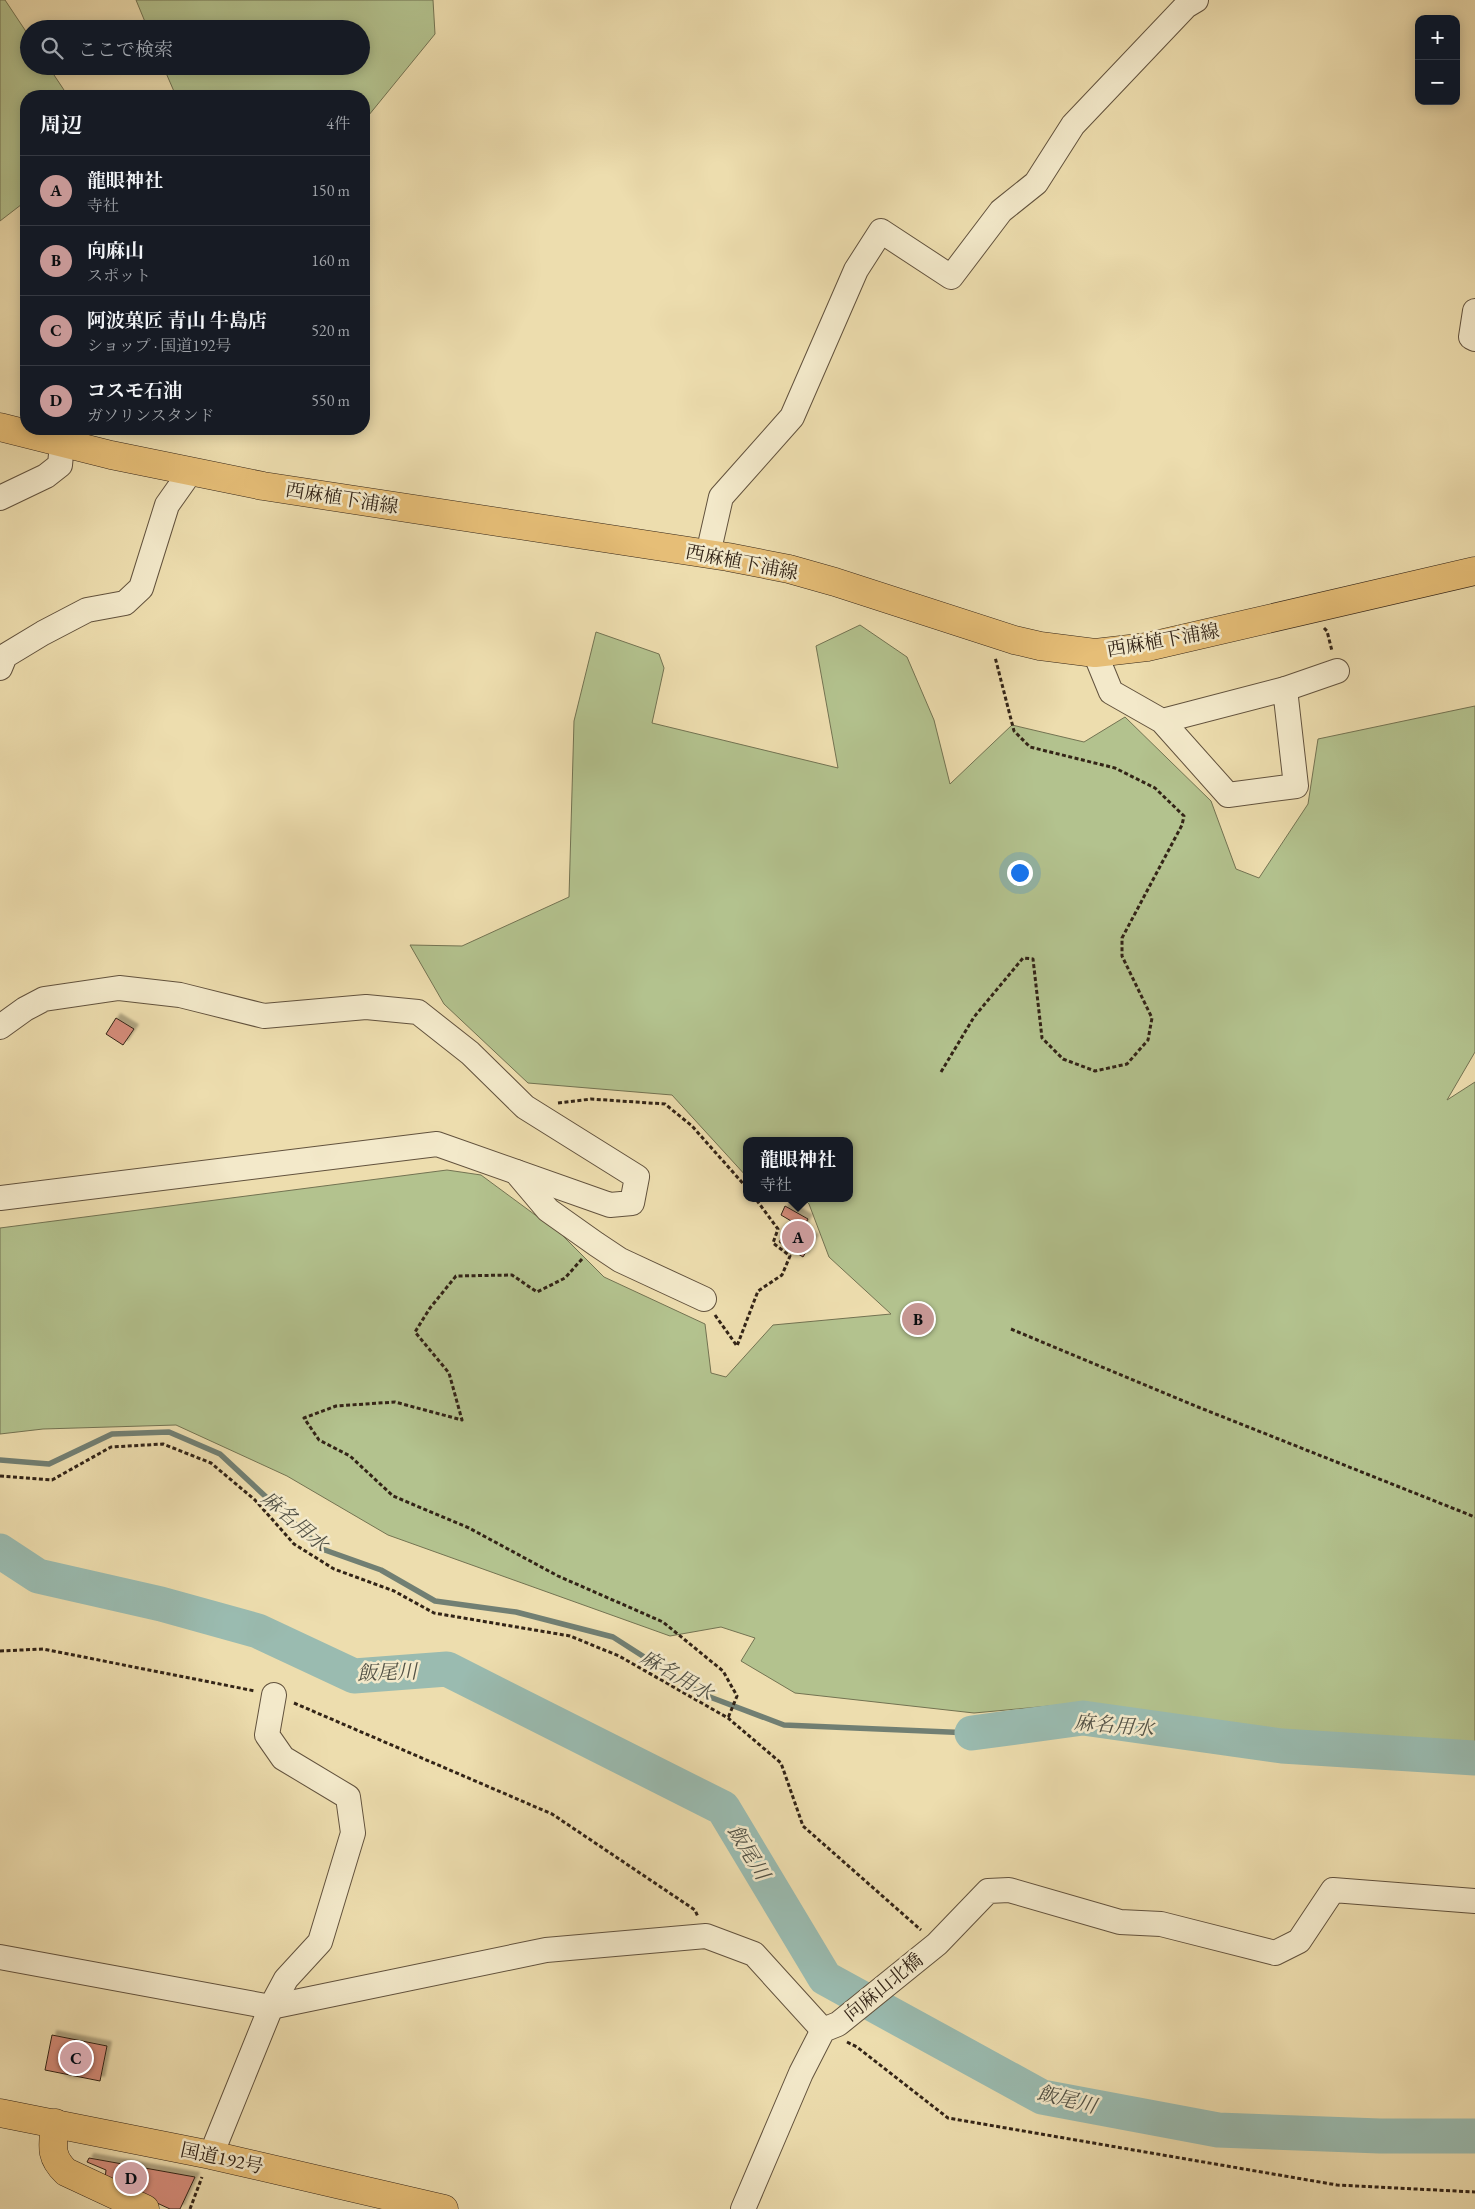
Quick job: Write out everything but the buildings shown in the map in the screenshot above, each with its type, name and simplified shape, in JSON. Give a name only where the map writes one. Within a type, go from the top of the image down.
[{"type":"main road","name":"西麻植下浦線","points":[[0,428],[20,433]]},
{"type":"main road","name":"西麻植下浦線","points":[[29,435],[263,486],[708,554],[789,569],[989,632],[1040,646],[1095,652],[1147,647],[1475,571]]},
{"type":"main road","name":"国道192号","points":[[0,2113],[211,2155],[444,2209]]},
{"type":"main road","points":[[55,2123],[53,2152],[56,2163],[66,2172],[145,2209]]},
{"type":"street","points":[[708,554],[721,497],[792,417],[856,270],[881,231],[951,277],[1001,211],[1036,183],[1073,125],[1186,6],[1196,0]]},
{"type":"street","points":[[1475,311],[1471,337],[1475,339]]},
{"type":"street","points":[[0,498],[46,476],[60,465],[62,443]]},
{"type":"street","points":[[0,668],[5,656],[43,633],[87,610],[125,603],[141,588],[167,505],[191,471]]},
{"type":"street","points":[[1095,652],[1111,692],[1162,721],[1228,795],[1296,786],[1285,689]]},
{"type":"street","points":[[1162,721],[1285,689],[1337,670]]},
{"type":"street","points":[[0,1027],[25,1009],[44,999],[119,988],[180,995],[264,1016],[366,1007],[418,1012],[470,1052],[525,1107],[637,1177],[632,1204],[610,1205],[437,1144],[0,1198]]},
{"type":"street","points":[[514,1170],[548,1210],[596,1244],[620,1260],[704,1299]]},
{"type":"street","points":[[211,2155],[271,2007],[286,1979],[320,1942],[353,1833],[348,1797],[283,1758],[267,1735],[274,1695]]},
{"type":"street","name":"向麻山北橋","points":[[830,2027],[933,1948],[988,1891],[1008,1890],[1120,1922],[1161,1924],[1274,1953],[1299,1941],[1332,1890],[1475,1901]]},
{"type":"street","points":[[0,1957],[271,2007],[546,1950],[706,1936],[754,1954],[830,2027],[801,2073],[743,2209]]},
{"type":"path","points":[[1307,610],[1327,631],[1337,670]]},
{"type":"path","points":[[941,1072],[974,1017],[1023,958],[1033,960],[1042,1038],[1063,1059],[1095,1071],[1127,1064],[1148,1040],[1152,1018],[1122,956],[1122,938],[1182,825],[1184,816],[1155,788],[1115,768],[1030,748],[1014,731],[989,632]]},
{"type":"path","points":[[525,1107],[592,1099],[665,1104],[692,1126],[743,1183]]},
{"type":"path","points":[[704,1299],[737,1346],[758,1291],[782,1275],[790,1256],[773,1244],[778,1228],[758,1202]]},
{"type":"path","points":[[596,1244],[565,1278],[537,1292],[512,1275],[456,1276],[430,1308],[415,1332],[449,1373],[462,1420],[395,1402],[336,1406],[304,1418],[319,1440],[350,1456],[393,1496],[469,1528],[558,1576],[663,1622],[723,1671],[737,1696],[728,1718]]},
{"type":"path","points":[[1011,1329],[1198,1407],[1475,1517]]},
{"type":"path","points":[[0,1476],[52,1480],[111,1446],[163,1444],[211,1463],[255,1500],[294,1544],[334,1569],[394,1591],[434,1614],[570,1636],[619,1656],[728,1718],[781,1763],[803,1826],[933,1948]]},
{"type":"path","points":[[0,1652],[43,1649],[274,1695],[552,1814],[695,1910],[706,1936]]},
{"type":"path","points":[[830,2027],[948,2118],[1337,2185],[1475,2192]]},
{"type":"path","points":[[190,2209],[211,2155]]},
{"type":"green space","points":[[0,0],[5,0],[20,22],[20,75],[54,75],[64,90],[20,90],[20,206],[0,221]]},
{"type":"green space","points":[[136,0],[433,0],[435,34],[370,114],[370,90],[173,90],[167,75],[370,75],[370,20],[144,20]]},
{"type":"green space","points":[[860,625],[907,657],[934,720],[950,784],[1012,725],[1084,742],[1125,717],[1211,801],[1236,869],[1259,878],[1308,804],[1318,739],[1475,706],[1475,1052],[1447,1100],[1475,1082],[1475,1747],[1311,1736],[1071,1704],[974,1713],[795,1693],[741,1661],[755,1638],[721,1627],[670,1636],[388,1535],[287,1476],[176,1425],[43,1429],[0,1434],[0,1228],[447,1170],[481,1175],[561,1234],[604,1277],[705,1324],[711,1373],[726,1377],[773,1325],[891,1314],[829,1257],[807,1202],[853,1202],[853,1137],[743,1137],[743,1173],[672,1095],[528,1083],[444,1004],[410,945],[462,946],[569,897],[574,721],[596,632],[659,654],[664,668],[652,723],[838,768],[816,646]]},
{"type":"waterway","name":"麻名用水","points":[[0,1460],[49,1464],[112,1434],[169,1432],[220,1454],[322,1549],[381,1570],[435,1601],[516,1612],[613,1637],[702,1694],[784,1725],[972,1733]]},
{"type":"waterway","name":"飯尾川","points":[[0,1551],[38,1576],[161,1604],[258,1631],[354,1676],[447,1669],[723,1808],[825,1978],[1042,2097],[1218,2130],[1380,2136],[1475,2136]]},
{"type":"waterway","name":"麻名用水","points":[[972,1733],[1083,1718],[1282,1746],[1475,1758]]},
{"type":"place","name":"龍眼神社","points":[[798,1237]]},
{"type":"place","name":"向麻山","points":[[918,1319]]},
{"type":"place","name":"阿波菓匠 青山 牛島店","points":[[76,2058]]},
{"type":"place","name":"コスモ石油","points":[[131,2178]]}]
